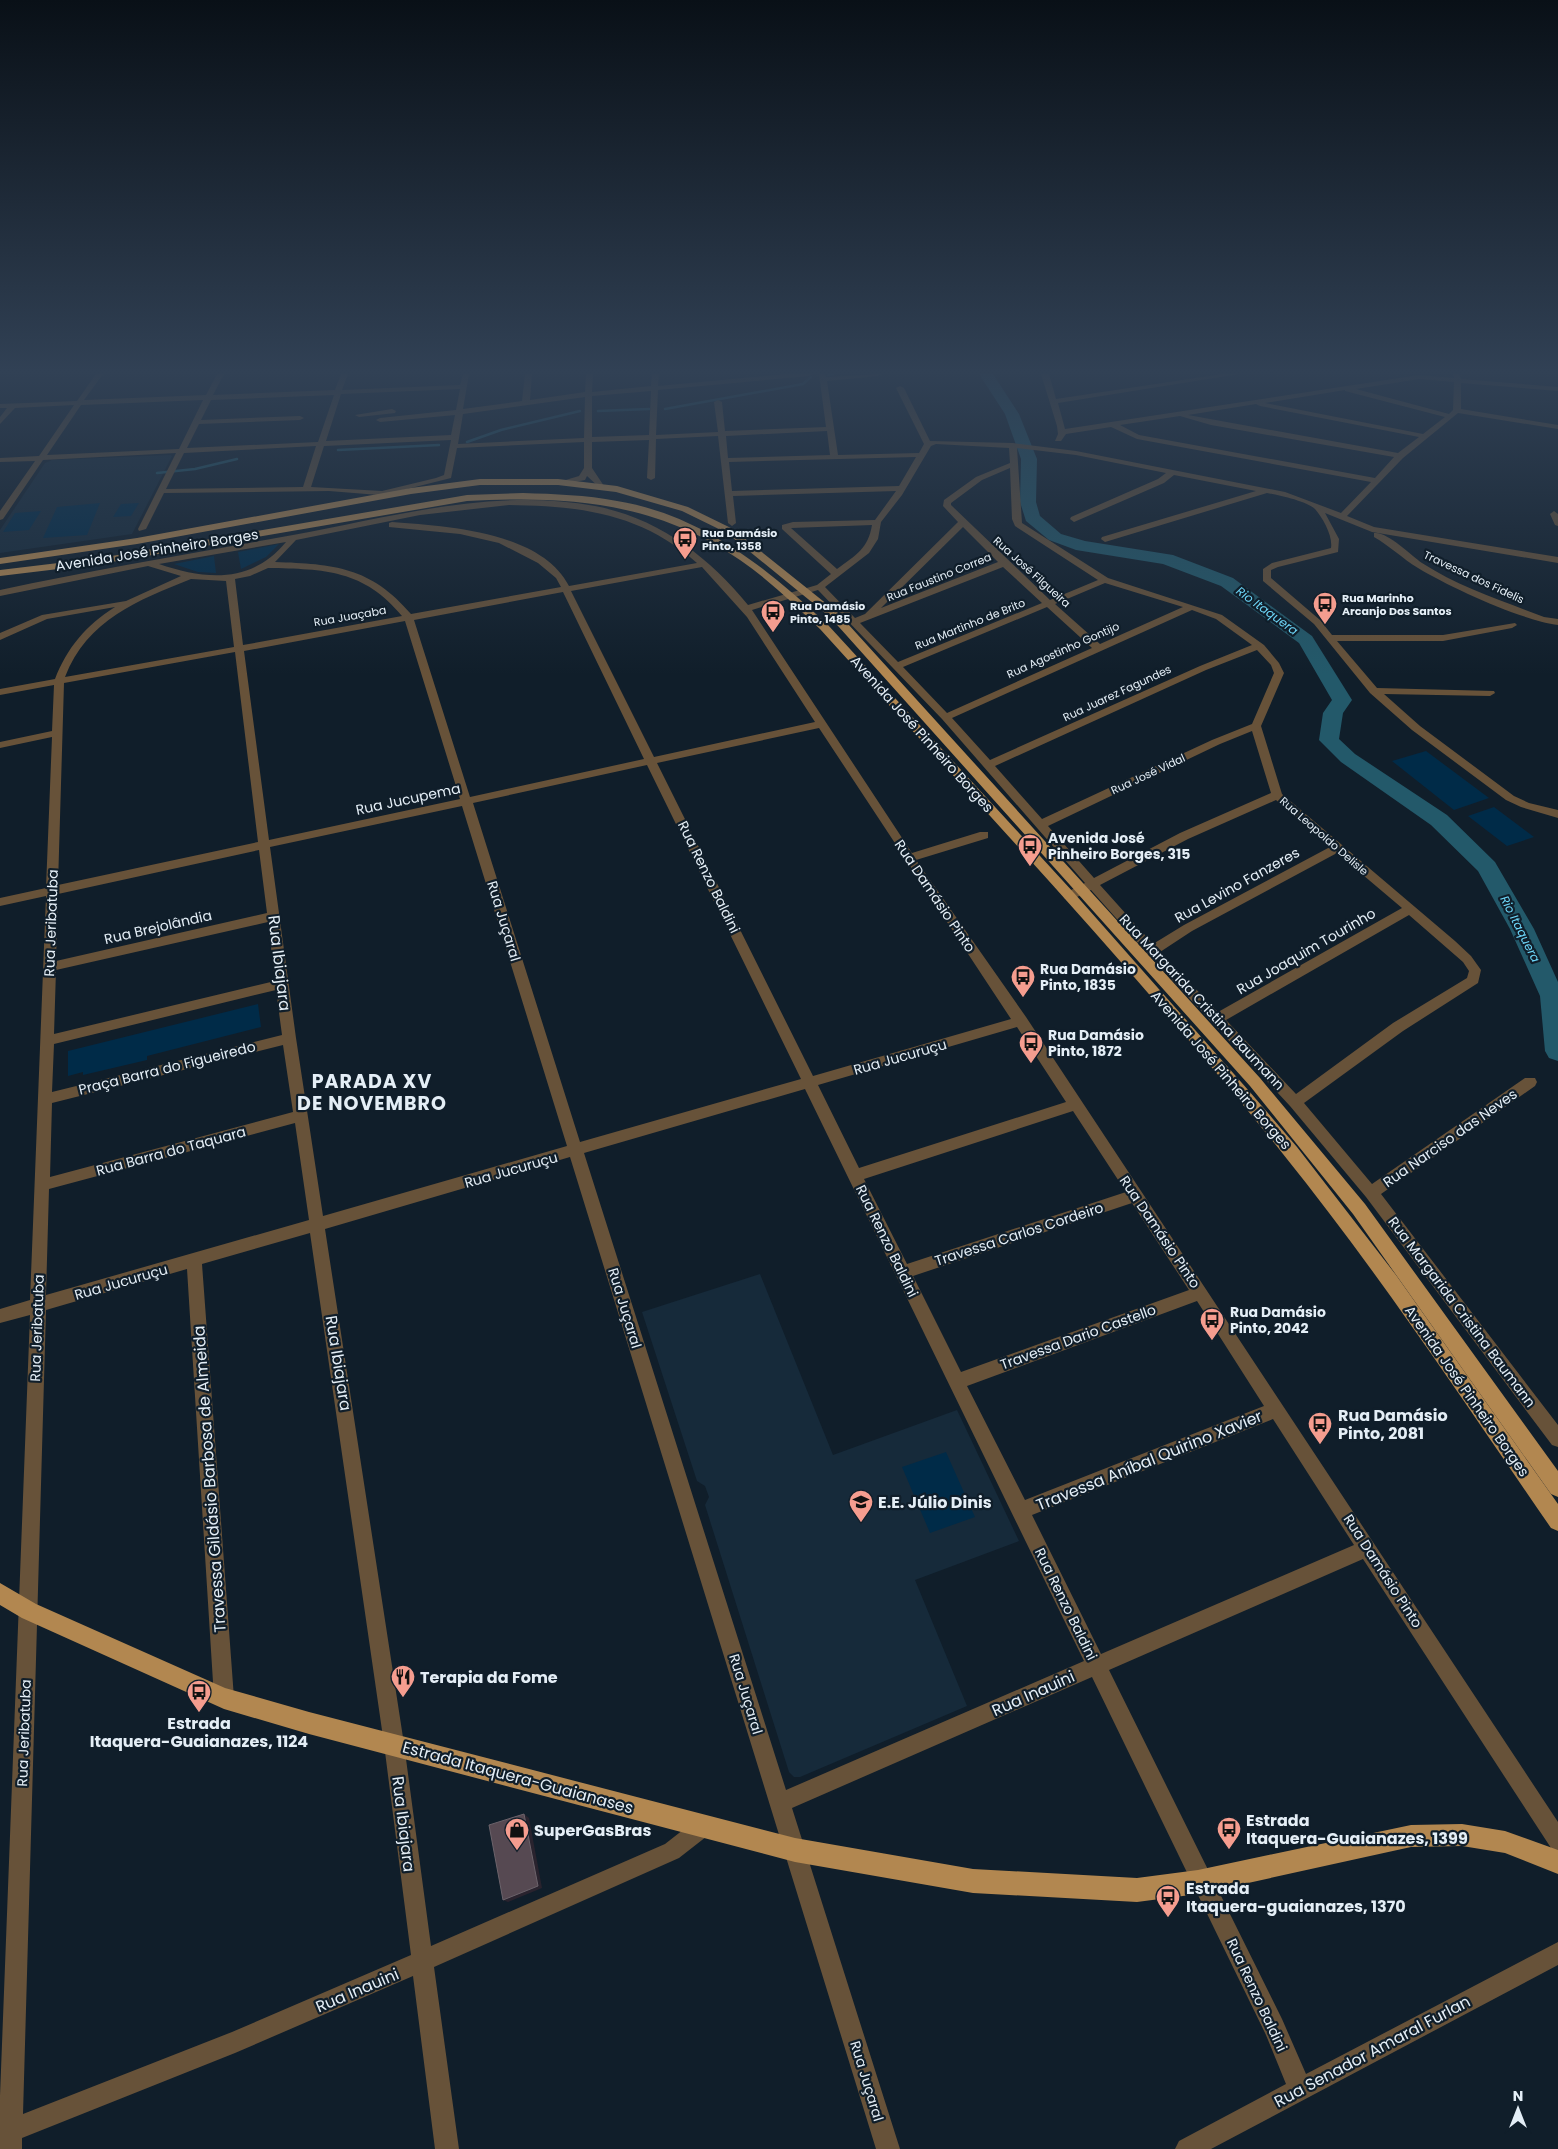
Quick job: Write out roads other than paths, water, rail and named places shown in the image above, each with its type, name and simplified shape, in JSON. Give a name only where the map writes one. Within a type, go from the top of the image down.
[{"type":"main road","name":"Avenida José Pinheiro Borges","points":[[0,561],[137,541],[382,494],[480,482],[563,482],[600,486],[658,500],[720,525],[744,541],[798,595],[824,627],[1081,890],[1255,1082],[1306,1143],[1410,1278],[1558,1487]]},
{"type":"main road","name":"Avenida José Pinheiro Borges","points":[[0,573],[124,557],[467,498],[534,495],[618,503],[669,517],[713,537],[798,595]]},
{"type":"main road","name":"Avenida José Pinheiro Borges","points":[[1081,890],[1339,1213],[1390,1280],[1558,1522]]},
{"type":"main road","name":"Estrada Itaquera-Guaianases","points":[[0,1593],[29,1611],[224,1698],[296,1720],[796,1850],[973,1881],[1137,1890],[1203,1881],[1412,1836],[1462,1835],[1505,1842],[1558,1862]]},
{"type":"street","points":[[1,513],[28,474]]},
{"type":"street","points":[[142,529],[171,474]]},
{"type":"street","points":[[306,489],[311,474]]},
{"type":"street","points":[[163,490],[348,489],[382,494],[447,477],[448,474]]},
{"type":"street","points":[[563,482],[582,478],[584,474]]},
{"type":"street","points":[[591,474],[600,486]]},
{"type":"street","points":[[727,474],[732,523]]},
{"type":"street","points":[[746,609],[820,587],[866,551],[874,539],[877,522],[902,488],[909,474]]},
{"type":"street","name":"Rua José Filgueira","points":[[987,474],[980,477],[947,502],[948,508],[1004,563],[1098,648]]},
{"type":"street","points":[[1015,474],[1016,519],[1018,524],[1105,580],[1191,607],[1224,620],[1272,659],[1279,673],[1256,726]]},
{"type":"street","points":[[1074,519],[1161,481],[1169,474]]},
{"type":"street","points":[[1184,474],[1268,490],[1316,505],[1361,526],[1392,534],[1434,539],[1558,560]]},
{"type":"street","points":[[1338,474],[1378,482]]},
{"type":"street","points":[[1342,517],[1385,474]]},
{"type":"street","points":[[729,494],[902,488]]},
{"type":"street","points":[[1105,539],[1268,490]]},
{"type":"street","name":"Rua Damásio Pinto","points":[[0,592],[150,563],[482,505],[530,503],[603,510],[640,522],[656,529],[704,564],[746,609],[909,858],[1021,1021],[1136,1195],[1558,1841]]},
{"type":"street","points":[[1316,505],[1334,537],[1337,545],[1335,550],[1327,554],[1274,565],[1267,569],[1265,574],[1271,585],[1317,622],[1353,668],[1416,728],[1496,789],[1525,805],[1558,814]]},
{"type":"street","points":[[1554,514],[1558,523]]},
{"type":"street","points":[[837,574],[785,528],[793,525],[877,522]]},
{"type":"street","points":[[860,620],[962,523]]},
{"type":"street","name":"Rua Renzo Baldini","points":[[371,524],[452,529],[497,538],[541,559],[560,577],[568,590],[854,1176],[1203,1881],[1274,2027],[1300,2088]]},
{"type":"street","name":"Travessa dos Fidelis","points":[[1361,526],[1395,545],[1407,557],[1429,571],[1542,620],[1558,622]]},
{"type":"street","points":[[150,563],[189,576],[230,578],[268,565],[280,557],[293,538]]},
{"type":"street","name":"Rua Faustino Correa","points":[[860,620],[1004,563]]},
{"type":"street","name":"Rua Juaçaba","points":[[0,692],[704,564]]},
{"type":"street","name":"Rua Juçaral","points":[[268,565],[316,566],[367,579],[386,591],[409,618],[888,2149]]},
{"type":"street","name":"Rua Jeribatuba","points":[[7,2138],[29,1611],[59,681],[65,661],[74,648],[100,621],[128,602],[189,576]]},
{"type":"street","name":"Rua Ibiajara","points":[[230,578],[289,1038],[394,1744],[447,2149]]},
{"type":"street","name":"Rua Martinho de Brito","points":[[897,666],[1049,605],[1105,580]]},
{"type":"street","points":[[0,599],[26,587]]},
{"type":"street","name":"Rua Margarida Cristina Baumann","points":[[820,587],[860,620],[897,666],[946,717],[1040,825],[1081,890],[1152,951],[1295,1102],[1371,1193],[1558,1439]]},
{"type":"street","points":[[0,637],[45,617],[128,602]]},
{"type":"street","name":"Rua Agostinho Gontijo","points":[[946,717],[1191,607]]},
{"type":"street","points":[[1330,638],[1443,638],[1512,625]]},
{"type":"street","name":"Rua Juarez Fagundes","points":[[988,765],[1203,668],[1258,646]]},
{"type":"street","points":[[1374,690],[1490,693]]},
{"type":"street","name":"Rua Jucupema","points":[[0,902],[822,724]]},
{"type":"street","name":"Rua Leopoldo Delisle","points":[[1256,726],[1277,794],[1467,959],[1475,970],[1473,980],[1398,1027],[1295,1102]]},
{"type":"street","name":"Rua José Vidal","points":[[1040,825],[1216,742],[1256,726]]},
{"type":"street","points":[[0,745],[58,733]]},
{"type":"street","points":[[1081,890],[1184,836],[1277,794]]},
{"type":"street","points":[[909,858],[984,835]]},
{"type":"street","name":"Rua Levino Fanzeres","points":[[1152,951],[1188,928],[1337,848]]},
{"type":"street","name":"Rua Joaquim Tourinho","points":[[1217,1019],[1410,909]]},
{"type":"street","name":"Rua Brejolândia","points":[[49,967],[274,916]]},
{"type":"street","points":[[47,1041],[283,984]]},
{"type":"street","name":"Rua Jucuruçu","points":[[0,1316],[1021,1021]]},
{"type":"street","name":"Praça Barra do Figueiredo","points":[[45,1099],[289,1038]]},
{"type":"street","name":"Rua Narciso das Neves","points":[[1371,1193],[1530,1082]]},
{"type":"street","points":[[854,1176],[1075,1105]]},
{"type":"street","name":"Rua Barra do Taquara","points":[[42,1185],[301,1116]]},
{"type":"street","name":"Travessa Carlos Cordeiro","points":[[902,1273],[1136,1195]]},
{"type":"street","name":"Travessa Gildásio Barbosa de Almeida","points":[[194,1261],[224,1698]]},
{"type":"street","name":"Travessa Dario Castello","points":[[956,1382],[1200,1293]]},
{"type":"street","name":"Travessa Aníbal Quirino Xavier","points":[[1020,1511],[1277,1409]]},
{"type":"street","name":"Rua Inauini","points":[[780,1803],[1368,1548]]},
{"type":"street","name":"Rua Inauini","points":[[7,2138],[422,1962],[672,1851],[704,1826]]},
{"type":"street","name":"Rua Senador Amaral Furlan","points":[[1187,2149],[1558,1954]]},
{"type":"waterway","name":"Rio Itaquera","points":[[1029,474],[1028,502],[1032,518],[1055,537],[1082,546],[1167,559],[1227,582],[1306,640],[1342,700],[1333,713],[1329,740],[1348,758],[1439,820],[1487,867],[1522,929],[1552,996],[1558,1051]]},
{"type":"place","name":"Rua Damásio Pinto, 1358","points":[[685,560]]},
{"type":"place","name":"Rua Marinho Arcanjo Dos Santos","points":[[1325,625]]},
{"type":"place","name":"Rua Damásio Pinto, 1485","points":[[773,633]]},
{"type":"place","name":"Avenida José Pinheiro Borges, 315","points":[[1030,867]]},
{"type":"place","name":"Rua Damásio Pinto, 1835","points":[[1023,998]]},
{"type":"place","name":"Rua Damásio Pinto, 1872","points":[[1031,1064]]},
{"type":"place","name":"Rua Damásio Pinto, 2042","points":[[1212,1341]]},
{"type":"place","name":"Rua Damásio Pinto, 2081","points":[[1320,1445]]},
{"type":"place","name":"E.E. Júlio Dinis","points":[[861,1523]]},
{"type":"place","name":"Terapia da Fome","points":[[403,1698]]},
{"type":"place","name":"Estrada Itaquera-Guaianazes, 1124","points":[[199,1713]]},
{"type":"place","name":"Estrada Itaquera-Guaianazes, 1399","points":[[1229,1850]]},
{"type":"place","name":"SuperGasBras","points":[[517,1851]]},
{"type":"place","name":"Estrada Itaquera-guaianazes, 1370","points":[[1168,1918]]},
{"type":"district","name":"PARADA XV DE NOVEMBRO","points":[[372,1092]]}]
